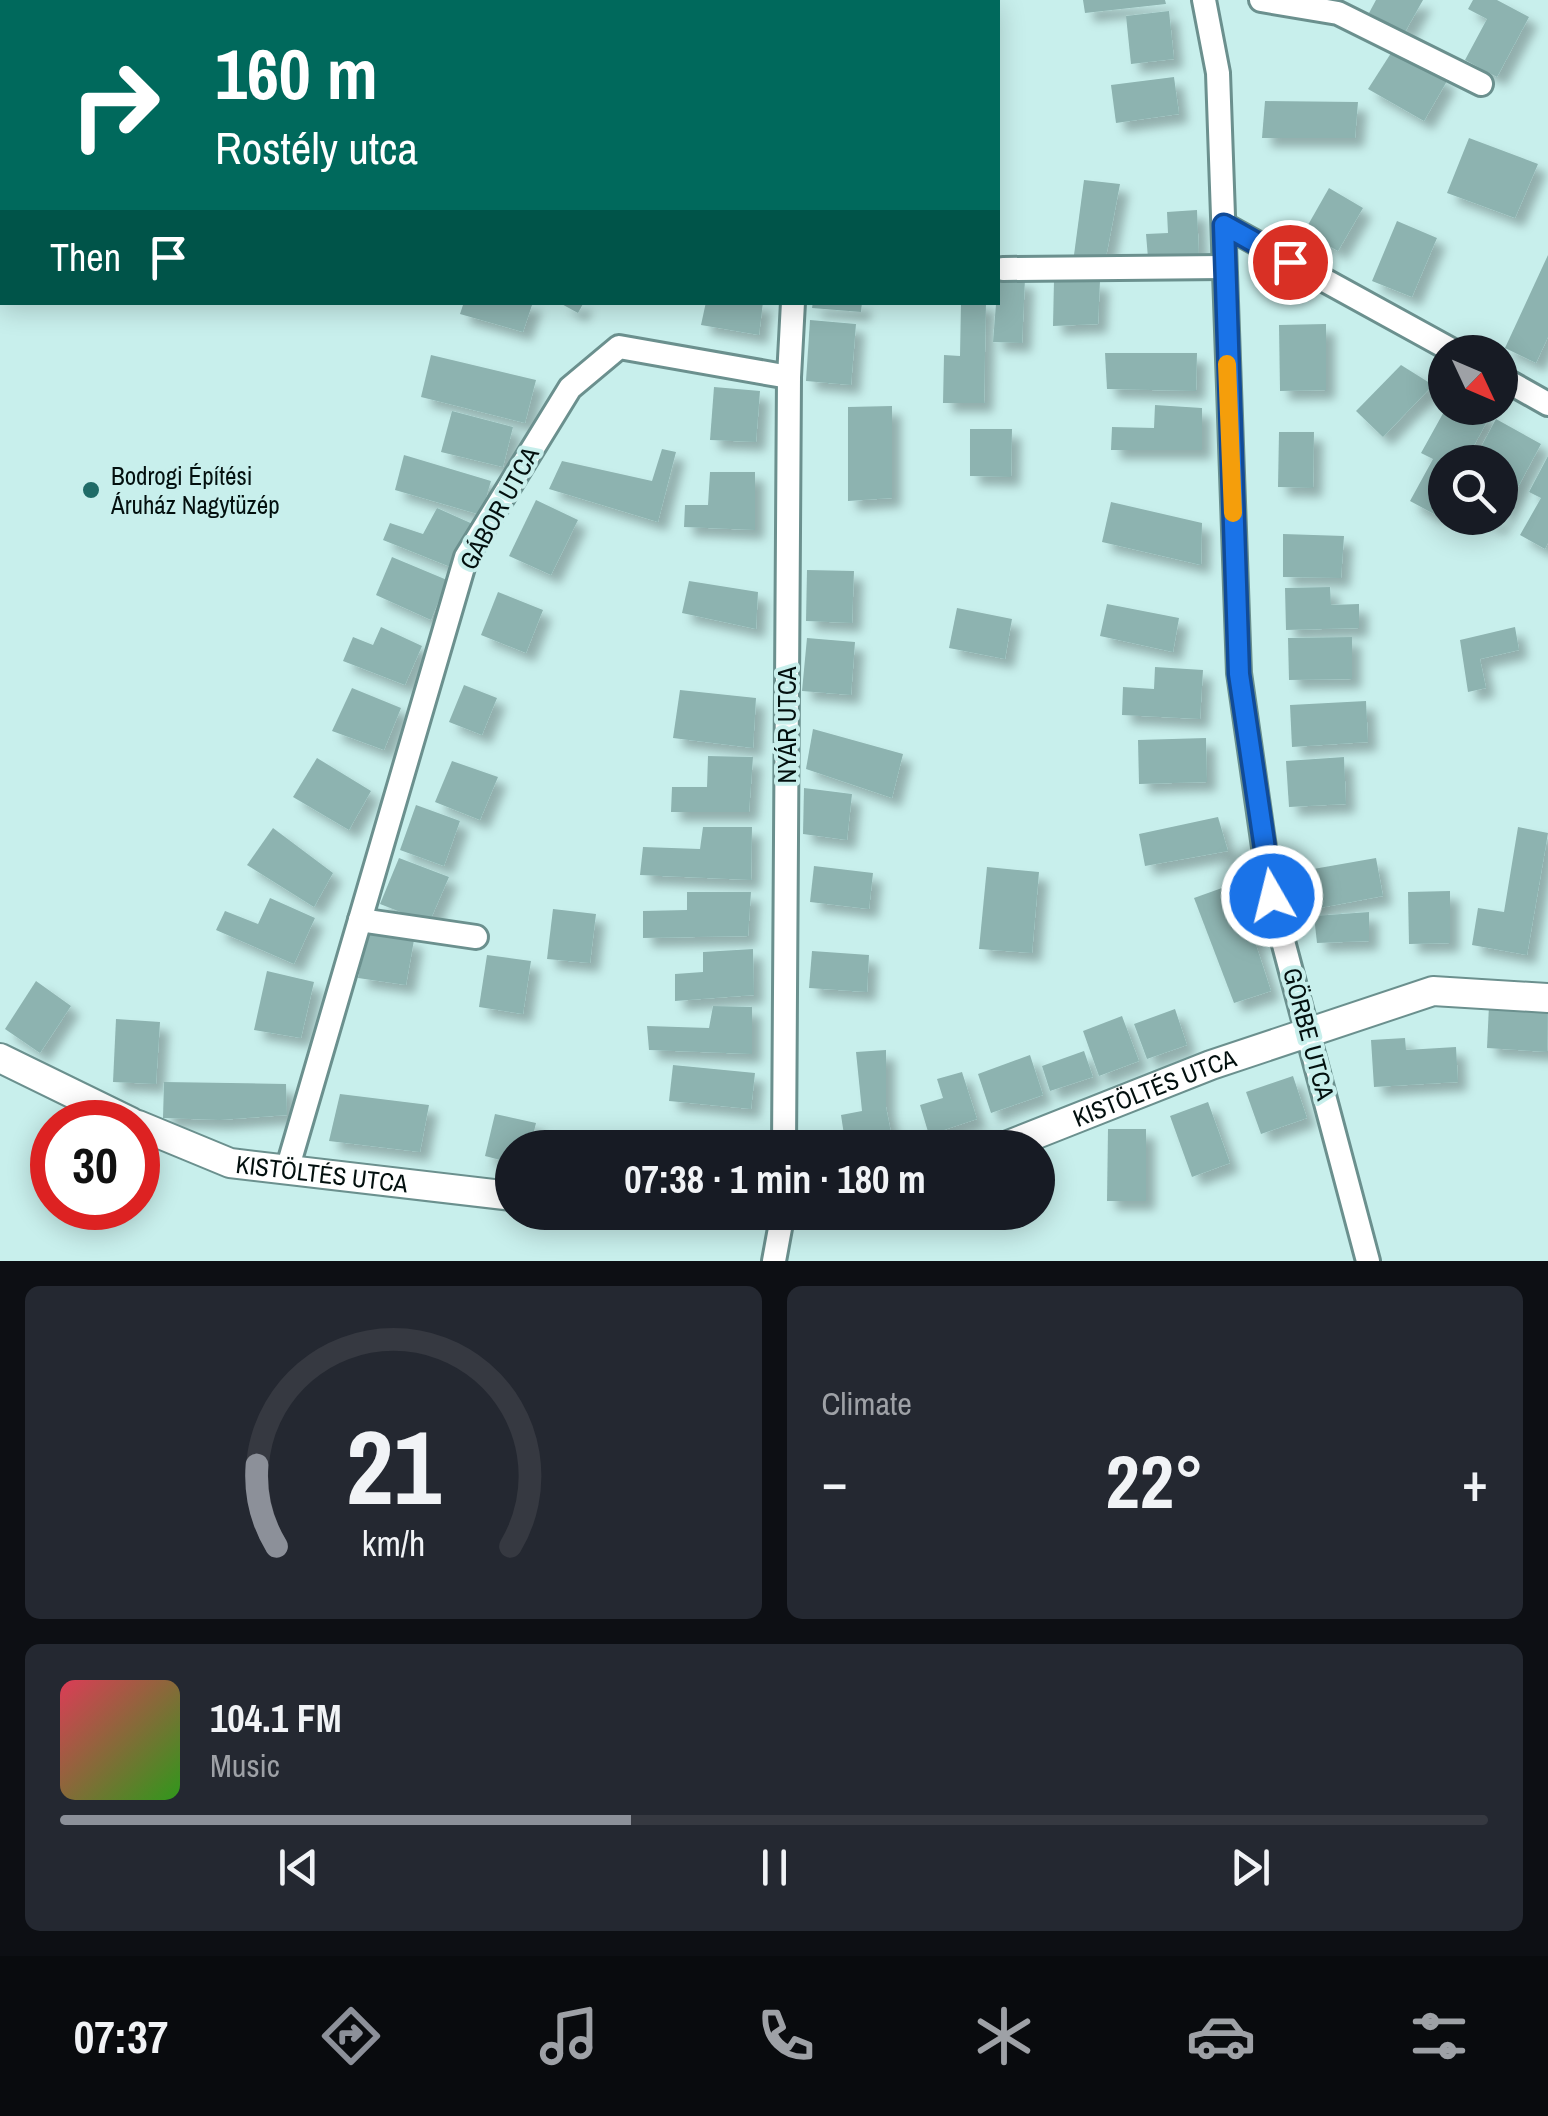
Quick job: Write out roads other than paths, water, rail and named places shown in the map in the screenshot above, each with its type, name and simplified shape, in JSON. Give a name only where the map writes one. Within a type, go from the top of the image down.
[{"type":"street","name":"GÖRBE UTCA","points":[[1204,0],[1218,73],[1239,674],[1272,896],[1368,1261]]},
{"type":"street","points":[[1261,0],[1338,13],[1481,84]]},
{"type":"street","points":[[1224,225],[1428,337]]},
{"type":"street","points":[[1003,270],[1223,267]]},
{"type":"street","name":"NYÁR UTCA","points":[[784,1130],[789,376],[793,305]]},
{"type":"street","name":"GÁBOR UTCA","points":[[287,1170],[466,557],[570,388],[619,347],[789,376]]},
{"type":"street","points":[[1518,387],[1548,404]]},
{"type":"street","points":[[360,920],[476,937]]},
{"type":"street","name":"KISTÖLTÉS UTCA","points":[[1046,1130],[1211,1065],[1433,991],[1548,998]]},
{"type":"street","name":"KISTÖLTÉS UTCA","points":[[0,1058],[85,1100]]},
{"type":"street","name":"KISTÖLTÉS UTCA","points":[[160,1135],[230,1163],[495,1194]]},
{"type":"street","points":[[774,1261],[780,1230]]},
{"type":"place","name":"Bodrogi Építési Áruház Nagytüzép","points":[[91,490]]}]
